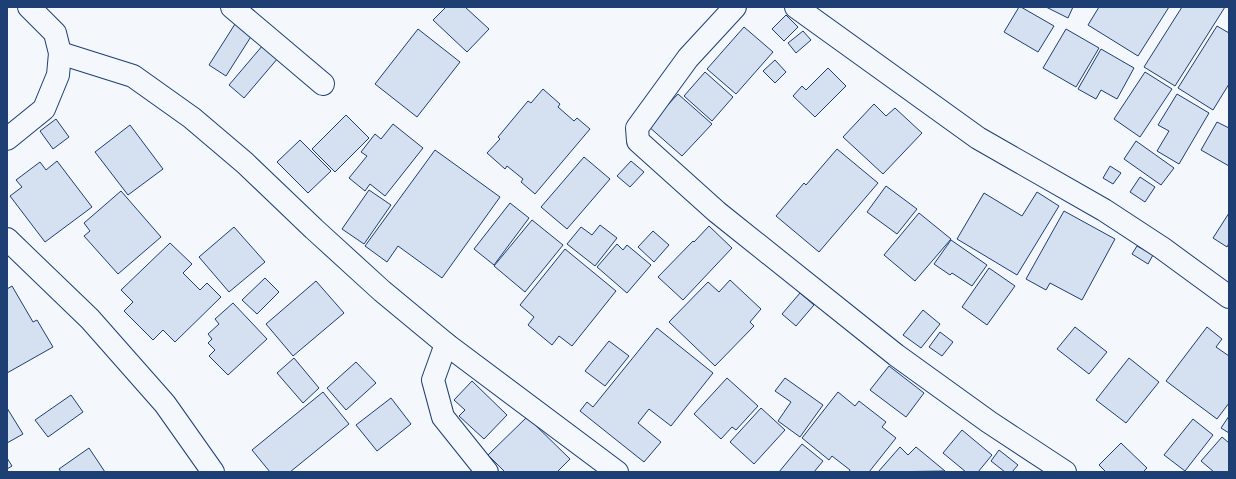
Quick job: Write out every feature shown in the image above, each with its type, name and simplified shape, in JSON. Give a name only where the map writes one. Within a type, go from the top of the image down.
[{"type":"street","points":[[7,138],[44,109],[58,75],[60,53],[55,33],[29,7]]},
{"type":"street","points":[[232,7],[324,84]]},
{"type":"street","points":[[735,7],[688,58],[637,128],[638,142],[717,212],[896,355],[989,422],[1065,472]]},
{"type":"street","points":[[796,7],[978,138],[1104,210],[1162,248],[1229,297]]},
{"type":"street","points":[[60,53],[133,76],[192,118],[245,163],[382,291],[446,344],[617,472]]},
{"type":"street","points":[[7,238],[90,319],[165,404],[213,472]]},
{"type":"street","points":[[446,344],[433,380],[443,417],[487,472]]},
{"type":"building","points":[[446,7],[465,7],[489,29],[467,52],[433,20]]},
{"type":"building","points":[[1019,7],[1054,26],[1038,52],[1004,32]]},
{"type":"building","points":[[1046,7],[1073,7],[1068,18]]},
{"type":"building","points":[[1099,7],[1169,7],[1138,56],[1088,25]]},
{"type":"building","points":[[1182,7],[1225,7],[1175,86],[1144,67]]},
{"type":"building","points":[[786,15],[798,27],[784,41],[772,29]]},
{"type":"building","points":[[235,24],[252,35],[226,76],[209,65]]},
{"type":"building","points":[[1217,26],[1229,33],[1229,84],[1213,110],[1178,88]]},
{"type":"building","points":[[744,27],[773,52],[736,94],[707,69]]},
{"type":"building","points":[[418,29],[460,62],[417,117],[375,84]]},
{"type":"building","points":[[1066,29],[1099,48],[1076,87],[1043,68]]},
{"type":"building","points":[[803,31],[811,40],[796,53],[788,43]]},
{"type":"building","points":[[263,45],[278,58],[244,98],[229,85]]},
{"type":"building","points":[[1101,49],[1134,68],[1117,99],[1101,90],[1096,99],[1078,89]]},
{"type":"building","points":[[775,60],[786,72],[775,83],[763,71]]},
{"type":"building","points":[[828,68],[846,86],[815,117],[793,96],[802,86],[806,90]]},
{"type":"building","points":[[705,72],[733,97],[712,121],[684,96]]},
{"type":"building","points":[[1145,72],[1172,89],[1140,137],[1114,119]]},
{"type":"building","points":[[543,89],[560,104],[558,107],[574,121],[577,118],[590,129],[535,194],[521,182],[523,179],[507,166],[505,169],[487,153],[500,139],[498,137],[528,101],[531,103]]},
{"type":"building","points":[[678,94],[712,124],[682,156],[648,126]]},
{"type":"building","points":[[1177,94],[1209,113],[1179,164],[1157,151],[1169,131],[1158,125]]},
{"type":"building","points":[[874,104],[886,116],[895,108],[922,133],[883,174],[843,137]]},
{"type":"building","points":[[346,115],[369,138],[335,172],[312,149]]},
{"type":"building","points":[[56,119],[69,137],[53,149],[40,131]]},
{"type":"building","points":[[1217,122],[1229,128],[1229,166],[1201,150]]},
{"type":"building","points":[[393,124],[423,148],[385,196],[370,184],[365,191],[349,178],[367,156],[361,152],[375,134],[381,139]]},
{"type":"building","points":[[130,125],[163,169],[128,195],[95,152]]},
{"type":"building","points":[[300,140],[331,171],[308,193],[277,162]]},
{"type":"building","points":[[1136,141],[1174,168],[1161,185],[1124,159]]},
{"type":"building","points":[[837,149],[878,183],[819,252],[776,216],[804,183],[806,185]]},
{"type":"building","points":[[435,150],[500,197],[442,278],[398,246],[387,262],[365,246]]},
{"type":"building","points":[[584,157],[610,179],[567,229],[541,207]]},
{"type":"building","points":[[57,161],[92,207],[45,242],[10,196],[22,187],[16,180],[40,162],[46,170]]},
{"type":"building","points":[[631,161],[644,172],[630,187],[617,176]]},
{"type":"building","points":[[1110,166],[1121,173],[1113,184],[1103,178]]},
{"type":"building","points":[[1140,177],[1155,187],[1145,202],[1130,192]]},
{"type":"building","points":[[886,186],[917,209],[897,234],[867,212]]},
{"type":"building","points":[[369,190],[391,205],[364,244],[342,229]]},
{"type":"building","points":[[121,191],[161,237],[118,274],[84,236],[90,231],[84,223]]},
{"type":"building","points":[[1037,192],[1059,206],[1017,275],[957,239],[984,193],[1022,216]]},
{"type":"building","points":[[510,203],[529,218],[494,265],[474,249]]},
{"type":"building","points":[[1064,211],[1115,239],[1082,300],[1050,283],[1046,290],[1026,279]]},
{"type":"building","points":[[919,213],[951,239],[915,281],[884,255]]},
{"type":"building","points":[[1229,213],[1229,243],[1227,247],[1213,238]]},
{"type":"building","points":[[532,220],[563,245],[525,292],[494,266]]},
{"type":"building","points":[[600,225],[617,238],[595,266],[567,244],[581,227],[592,235]]},
{"type":"building","points":[[709,226],[732,248],[683,300],[658,277]]},
{"type":"building","points":[[234,227],[265,262],[229,292],[199,257]]},
{"type":"building","points":[[653,231],[669,245],[654,262],[638,247]]},
{"type":"building","points":[[951,240],[987,265],[972,286],[952,273],[950,275],[934,264]]},
{"type":"building","points":[[170,243],[192,264],[183,273],[200,290],[207,283],[221,297],[175,342],[163,330],[153,340],[124,311],[133,302],[121,290]]},
{"type":"building","points":[[617,244],[623,250],[627,245],[651,265],[627,293],[597,267]]},
{"type":"building","points":[[1137,246],[1153,255],[1148,264],[1132,254]]},
{"type":"building","points":[[565,249],[616,291],[572,346],[559,336],[552,345],[528,325],[534,317],[520,305]]},
{"type":"building","points":[[989,268],[1015,286],[987,325],[962,307]]},
{"type":"building","points":[[265,278],[279,292],[257,314],[242,300]]},
{"type":"building","points":[[730,280],[761,309],[750,322],[754,326],[715,366],[669,322],[708,282],[719,292]]},
{"type":"building","points":[[316,281],[344,313],[293,356],[266,324]]},
{"type":"building","points":[[12,286],[33,322],[37,320],[53,347],[7,373],[7,289]]},
{"type":"building","points":[[800,293],[814,305],[796,326],[782,314]]},
{"type":"building","points":[[233,303],[267,339],[228,375],[209,356],[215,350],[208,343],[212,339],[208,334],[219,324],[215,319]]},
{"type":"building","points":[[923,310],[940,324],[921,348],[903,335]]},
{"type":"building","points":[[1075,327],[1107,352],[1089,374],[1057,349]]},
{"type":"building","points":[[1207,327],[1222,339],[1216,347],[1229,356],[1229,403],[1217,419],[1166,381]]},
{"type":"building","points":[[657,328],[713,373],[671,426],[649,409],[638,423],[661,442],[644,462],[580,411],[587,402],[593,407]]},
{"type":"building","points":[[940,332],[953,342],[942,356],[929,347]]},
{"type":"building","points":[[609,341],[629,356],[605,386],[585,371]]},
{"type":"building","points":[[294,358],[319,388],[303,403],[277,373]]},
{"type":"building","points":[[1129,358],[1159,382],[1126,423],[1096,400]]},
{"type":"building","points":[[356,362],[376,383],[346,410],[327,388]]},
{"type":"building","points":[[889,366],[924,393],[906,417],[870,390]]},
{"type":"building","points":[[727,378],[758,406],[736,430],[732,427],[721,439],[694,414]]},
{"type":"building","points":[[785,378],[823,405],[800,437],[778,421],[791,402],[775,391]]},
{"type":"building","points":[[472,381],[507,415],[484,439],[459,416],[465,410],[454,400]]},
{"type":"building","points":[[323,392],[349,424],[290,472],[270,472],[252,450]]},
{"type":"building","points":[[838,392],[855,406],[859,401],[886,422],[882,427],[896,438],[869,472],[849,472],[850,470],[832,456],[829,460],[802,438]]},
{"type":"building","points":[[71,395],[83,412],[48,437],[35,420]]},
{"type":"building","points":[[391,398],[411,424],[377,451],[356,425]]},
{"type":"building","points":[[7,408],[23,434],[7,443]]},
{"type":"building","points":[[761,408],[785,430],[754,464],[730,442]]},
{"type":"building","points":[[1229,416],[1229,433],[1221,428]]},
{"type":"building","points":[[527,417],[570,459],[557,472],[505,472],[488,455]]},
{"type":"building","points":[[1193,419],[1213,435],[1185,471],[1164,455]]},
{"type":"building","points":[[962,430],[992,455],[978,472],[966,472],[943,453]]},
{"type":"building","points":[[1222,437],[1229,443],[1229,470],[1227,472],[1214,472],[1201,461]]},
{"type":"building","points":[[1121,443],[1147,468],[1143,472],[1106,472],[1099,465]]},
{"type":"building","points":[[802,444],[823,461],[814,472],[779,472]]},
{"type":"building","points":[[900,447],[908,455],[916,447],[945,471],[878,472]]},
{"type":"building","points":[[89,448],[105,472],[61,472],[59,469]]},
{"type":"building","points":[[999,450],[1018,465],[1012,472],[1005,472],[991,461]]},
{"type":"building","points":[[7,458],[12,466],[7,469]]}]
